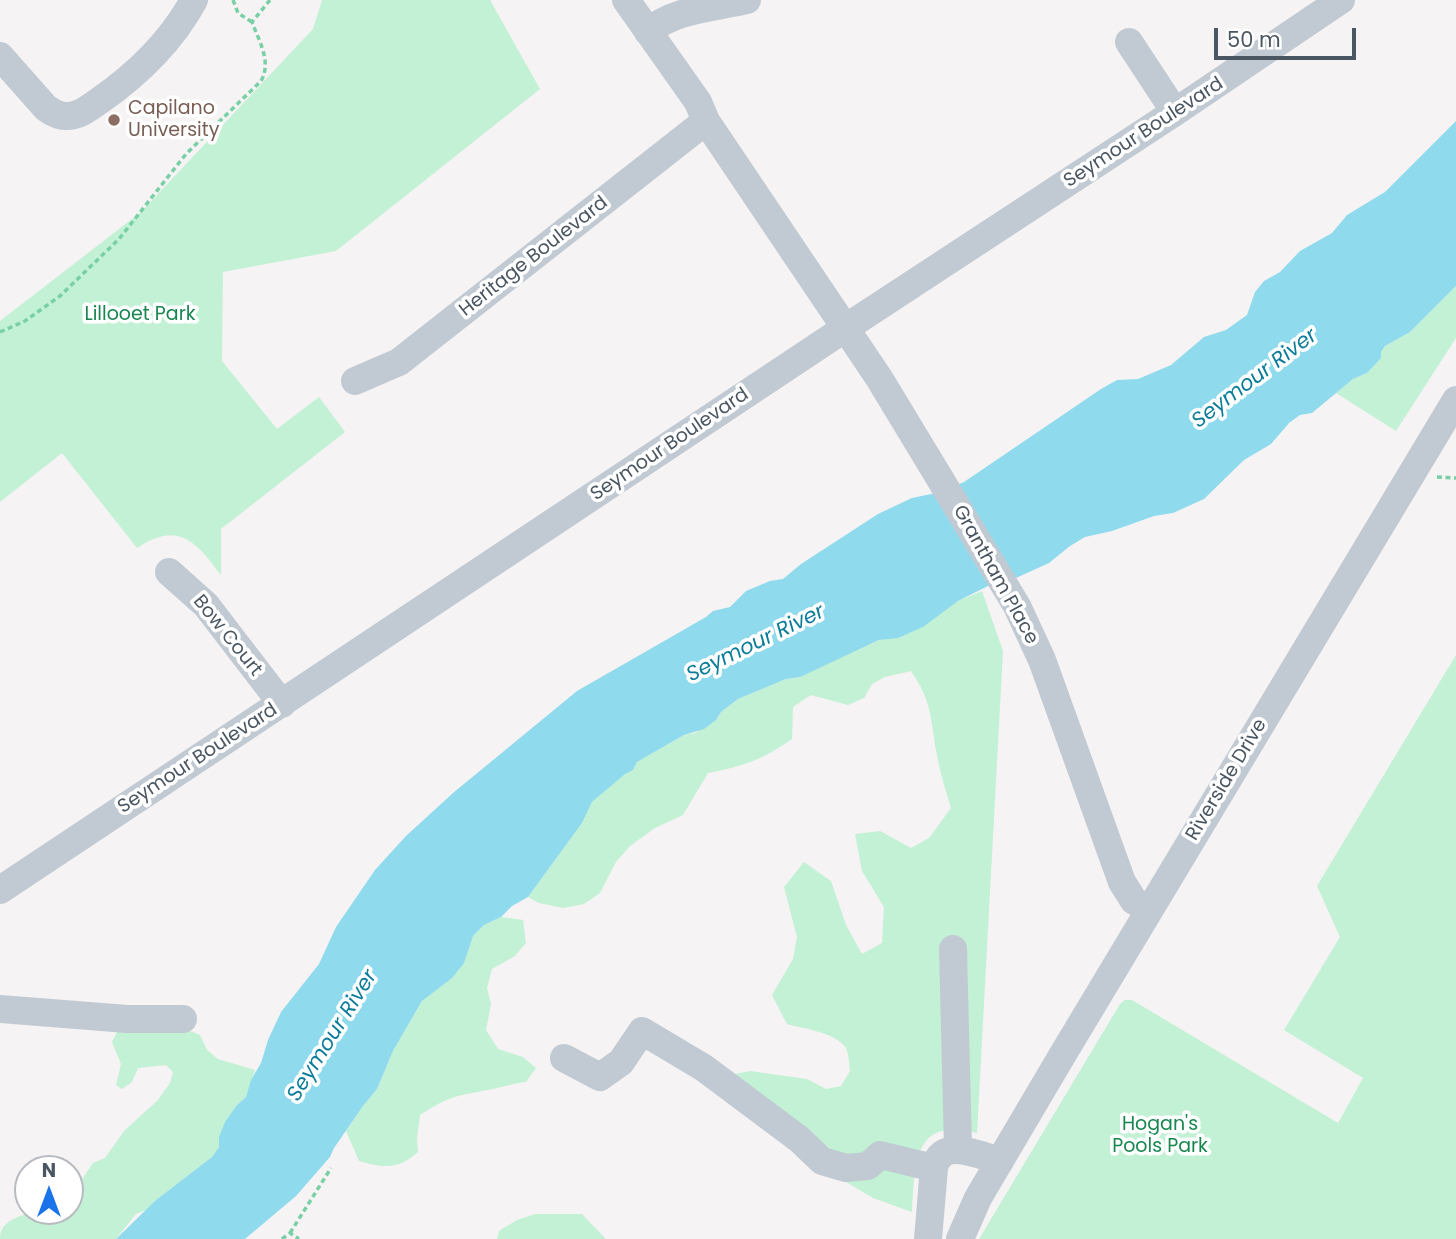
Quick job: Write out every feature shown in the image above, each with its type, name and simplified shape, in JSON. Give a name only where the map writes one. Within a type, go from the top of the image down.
[{"type":"street","points":[[0,56],[46,108],[65,116],[85,111],[149,61],[180,23],[194,0]]},
{"type":"street","points":[[626,0],[698,102],[706,121],[844,329]]},
{"type":"street","points":[[648,32],[675,15],[747,0]]},
{"type":"street","name":"Seymour Boulevard","points":[[0,890],[844,329],[1175,113],[1341,0]]},
{"type":"street","points":[[1129,42],[1175,113]]},
{"type":"street","name":"Heritage Boulevard","points":[[355,381],[399,362],[706,121]]},
{"type":"street","name":"Grantham Place","points":[[844,329],[879,378],[1012,596],[1042,660],[1122,881],[1134,901],[1149,909]]},
{"type":"street","name":"Riverside Drive","points":[[960,1239],[993,1159],[1149,909],[1456,400]]},
{"type":"street","name":"Bow Court","points":[[169,572],[206,605],[282,704]]},
{"type":"street","points":[[953,949],[958,1149]]},
{"type":"street","points":[[0,1009],[127,1019],[183,1019]]},
{"type":"street","points":[[564,1058],[600,1077],[621,1062],[642,1031],[704,1068],[799,1139],[822,1161],[846,1168],[867,1166],[880,1155],[934,1168]]},
{"type":"street","points":[[928,1239],[936,1160],[942,1153],[958,1149],[993,1159]]},
{"type":"path","points":[[0,332],[25,321],[60,296],[120,239],[186,155],[261,81],[267,72],[266,62],[252,22],[239,13],[233,0]]},
{"type":"path","points":[[252,22],[270,0]]},
{"type":"path","points":[[282,1239],[290,1233],[331,1168]]},
{"type":"path","points":[[290,1233],[299,1239]]},
{"type":"green space","name":"Lillooet Park","points":[[322,0],[490,0],[540,89],[336,251],[223,272],[222,361],[277,429],[319,397],[345,432],[221,529],[221,575],[195,545],[185,539],[164,536],[137,548],[62,453],[0,502],[0,321],[141,212],[313,29]]},
{"type":"green space","points":[[1456,286],[1456,338],[1396,431],[1336,393],[1353,379],[1367,373],[1385,346],[1410,332]]},
{"type":"green space","points":[[982,591],[1003,651],[977,1133],[940,1131],[929,1138],[917,1161],[912,1212],[873,1198],[795,1152],[726,1076],[750,1071],[807,1079],[826,1089],[841,1086],[850,1071],[847,1050],[841,1043],[827,1035],[787,1024],[772,995],[793,959],[797,937],[784,887],[804,862],[831,881],[846,925],[862,954],[882,943],[884,907],[862,871],[855,834],[880,831],[911,848],[929,838],[951,808],[927,702],[911,671],[885,677],[872,684],[864,698],[848,705],[811,695],[793,707],[792,739],[752,761],[708,773],[683,815],[655,828],[630,846],[616,862],[600,893],[584,904],[563,908],[539,903],[528,897],[582,823],[592,802],[625,773],[633,770],[637,762],[716,720],[721,712],[738,699],[786,679],[800,677],[933,617],[958,601]]},
{"type":"green space","name":"Hogan's Pools Park","points":[[1456,655],[1456,1239],[979,1239],[1120,1004],[1125,1000],[1132,1000],[1338,1123],[1363,1078],[1284,1030],[1340,937],[1317,886]]},
{"type":"green space","points":[[501,917],[523,920],[526,943],[515,956],[492,969],[487,988],[491,1004],[486,1030],[498,1049],[523,1057],[536,1068],[526,1082],[453,1098],[420,1115],[418,1152],[404,1162],[383,1166],[359,1161],[346,1131],[377,1089],[393,1051],[422,1001],[456,971],[473,936],[484,925]]},
{"type":"green space","points":[[188,1030],[200,1035],[207,1050],[218,1059],[255,1070],[246,1097],[237,1105],[219,1137],[219,1147],[212,1157],[148,1209],[136,1214],[116,1239],[0,1239],[2,1229],[14,1219],[14,1225],[84,1225],[84,1176],[93,1163],[105,1158],[124,1131],[158,1100],[170,1083],[173,1072],[166,1065],[138,1068],[132,1082],[122,1089],[116,1085],[121,1064],[112,1042],[117,1032]]},
{"type":"green space","points":[[535,1214],[582,1214],[606,1239],[497,1239],[499,1231],[517,1220]]},
{"type":"water","name":"Seymour River","points":[[1456,121],[1456,286],[1410,332],[1385,346],[1381,358],[1367,373],[1353,379],[1312,413],[1300,415],[1289,423],[1271,444],[1244,460],[1204,499],[1173,513],[1154,516],[1112,531],[1085,537],[1049,563],[996,587],[988,586],[958,601],[923,627],[898,638],[879,640],[800,677],[786,679],[738,699],[704,729],[684,735],[637,762],[633,770],[592,802],[582,823],[528,897],[512,906],[501,917],[484,925],[473,936],[464,963],[452,978],[422,1001],[393,1051],[377,1089],[330,1157],[296,1196],[245,1239],[116,1239],[156,1200],[212,1157],[219,1147],[219,1137],[225,1122],[246,1097],[281,1012],[319,964],[336,927],[375,870],[406,836],[453,793],[577,691],[713,611],[730,607],[746,591],[770,581],[783,579],[801,564],[878,514],[912,498],[941,492],[964,482],[1117,380],[1138,379],[1171,365],[1204,337],[1226,330],[1247,315],[1255,292],[1264,281],[1280,272],[1300,251],[1332,233],[1347,215],[1385,192]]},
{"type":"place","name":"Capilano University","points":[[114,120]]}]
